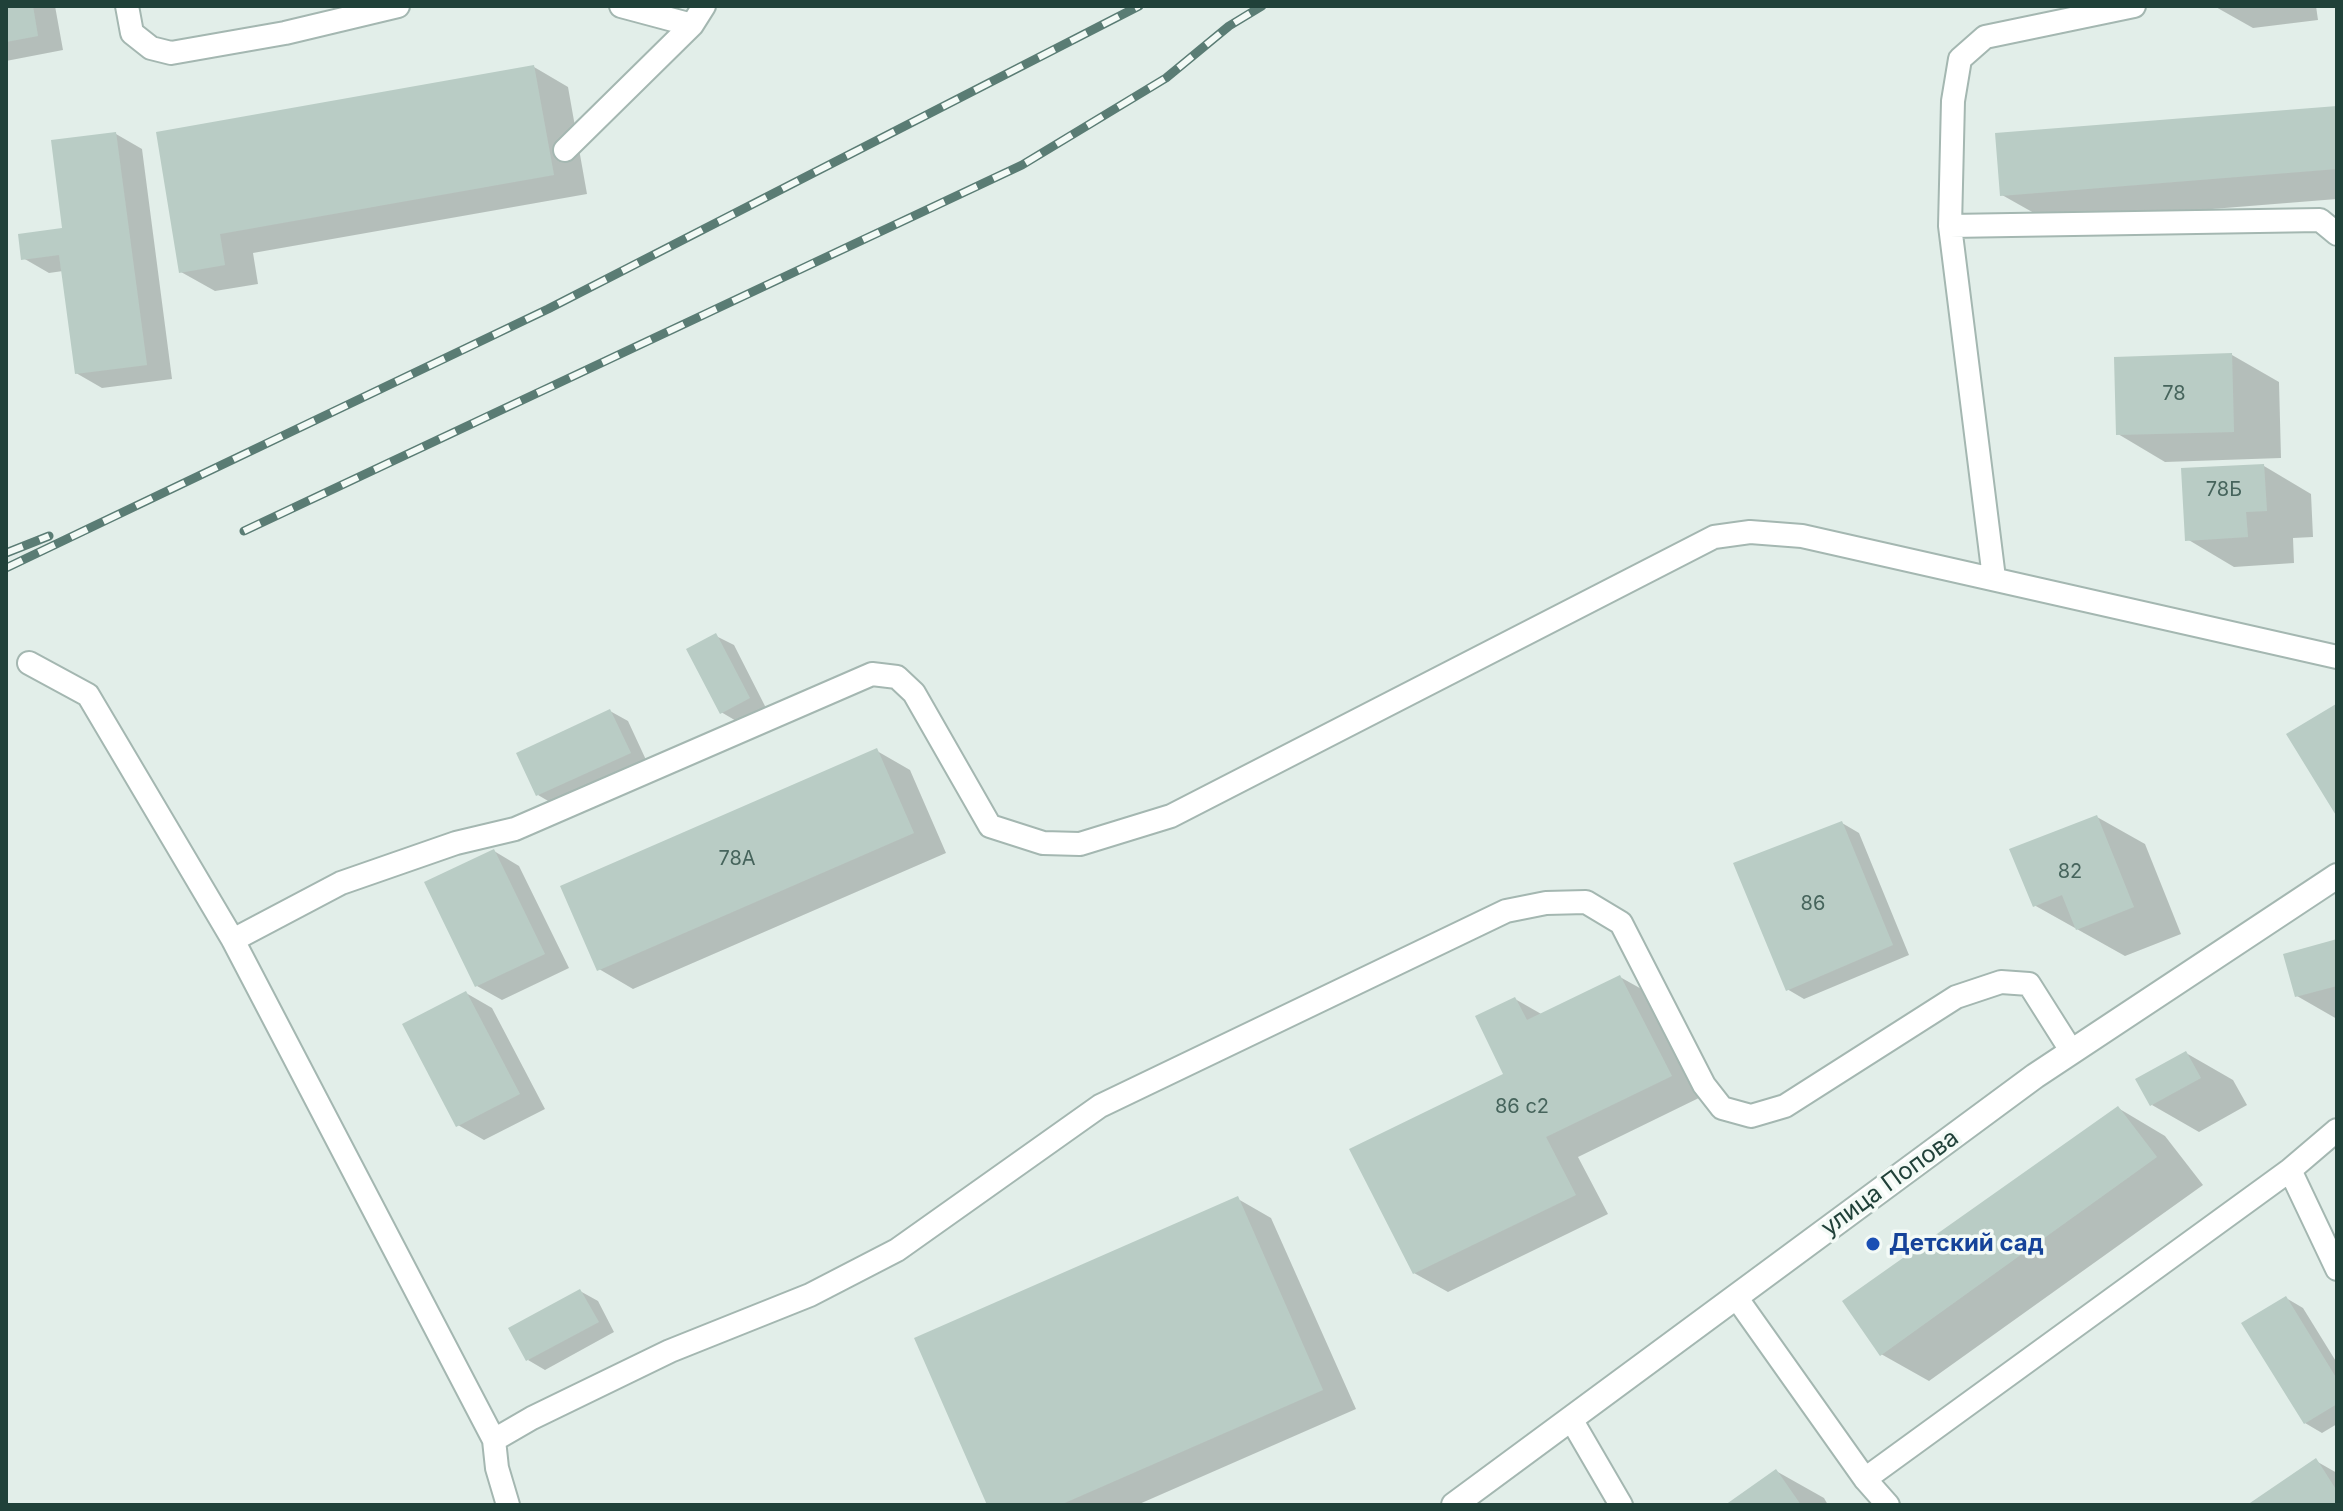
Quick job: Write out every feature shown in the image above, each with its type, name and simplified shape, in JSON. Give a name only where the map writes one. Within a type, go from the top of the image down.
[{"type":"street","name":"улица Попова","points":[[1454,1505],[2072,1052],[2337,876]]},
{"type":"lane","points":[[127,6],[132,33],[151,48],[171,53],[285,33],[398,6]]},
{"type":"lane","points":[[621,6],[698,16]]},
{"type":"lane","points":[[1994,578],[1950,226],[1953,101],[1960,59],[1985,37],[2134,6]]},
{"type":"lane","points":[[565,150],[698,16]]},
{"type":"lane","points":[[1950,226],[2320,220],[2337,234]]},
{"type":"lane","points":[[233,940],[341,883],[456,843],[515,829],[872,674],[897,677],[914,693],[990,826],[1043,843],[1080,844],[1171,816],[1714,537],[1750,532],[1802,536],[2337,657]]},
{"type":"lane","points":[[29,663],[88,695],[233,940],[494,1440],[497,1468],[508,1505]]},
{"type":"lane","points":[[494,1440],[532,1418],[670,1351],[838,1281],[897,1250],[930,1228],[1100,1106],[1506,911],[1546,903],[1586,902],[1621,923],[1704,1085],[1722,1108],[1751,1116],[1785,1106],[1956,997],[2001,982],[2029,984],[2072,1052]]},
{"type":"lane","points":[[1865,1479],[2290,1170],[2337,1130]]},
{"type":"lane","points":[[2290,1170],[2337,1269]]},
{"type":"lane","points":[[1736,1297],[1865,1479],[1888,1505]]},
{"type":"lane","points":[[1571,1419],[1621,1505]]},
{"type":"building","points":[[6,6],[33,6],[38,36],[6,42]]},
{"type":"building","points":[[534,65],[554,175],[220,234],[225,265],[179,273],[156,132]]},
{"type":"building","points":[[2337,106],[2337,169],[2000,196],[1995,133]]},
{"type":"building","points":[[116,132],[147,365],[75,374],[59,255],[21,260],[18,234],[62,228],[51,140]]},
{"type":"building","points":[[2232,353],[2234,432],[2116,435],[2114,357]]},
{"type":"building","points":[[2264,464],[2267,511],[2246,512],[2248,537],[2185,541],[2181,468]]},
{"type":"building","points":[[716,633],[750,698],[720,714],[686,649]]},
{"type":"building","points":[[2337,705],[2337,817],[2286,734]]},
{"type":"building","points":[[610,709],[631,753],[536,796],[516,753]]},
{"type":"building","points":[[877,748],[914,833],[597,971],[560,886]]},
{"type":"building","points":[[2097,815],[2134,907],[2076,930],[2062,895],[2033,907],[2009,849]]},
{"type":"building","points":[[1842,821],[1893,945],[1786,991],[1733,863]]},
{"type":"building","points":[[494,849],[545,954],[475,987],[424,882]]},
{"type":"building","points":[[2337,939],[2337,986],[2295,997],[2283,954]]},
{"type":"building","points":[[1620,975],[1672,1076],[1546,1137],[1576,1195],[1413,1274],[1349,1149],[1503,1074],[1475,1016],[1515,997],[1527,1020]]},
{"type":"building","points":[[466,991],[520,1094],[456,1127],[402,1024]]},
{"type":"building","points":[[2186,1051],[2201,1078],[2150,1106],[2135,1079]]},
{"type":"building","points":[[2118,1106],[2157,1157],[1880,1356],[1842,1301]]},
{"type":"building","points":[[1238,1196],[1323,1390],[1060,1505],[987,1505],[914,1338]]},
{"type":"building","points":[[580,1289],[599,1322],[526,1361],[508,1328]]},
{"type":"building","points":[[2286,1296],[2337,1379],[2337,1404],[2304,1424],[2241,1323]]},
{"type":"building","points":[[2316,1458],[2337,1491],[2337,1505],[2247,1505]]},
{"type":"building","points":[[1776,1469],[1801,1505],[1725,1505]]},
{"type":"railway","points":[[6,568],[548,309],[1139,6]]},
{"type":"railway","points":[[244,531],[1022,165],[1166,78],[1229,26],[1262,6]]},
{"type":"railway","points":[[6,553],[49,536]]},
{"type":"place","name":"Детский сад","points":[[1873,1244]]}]
